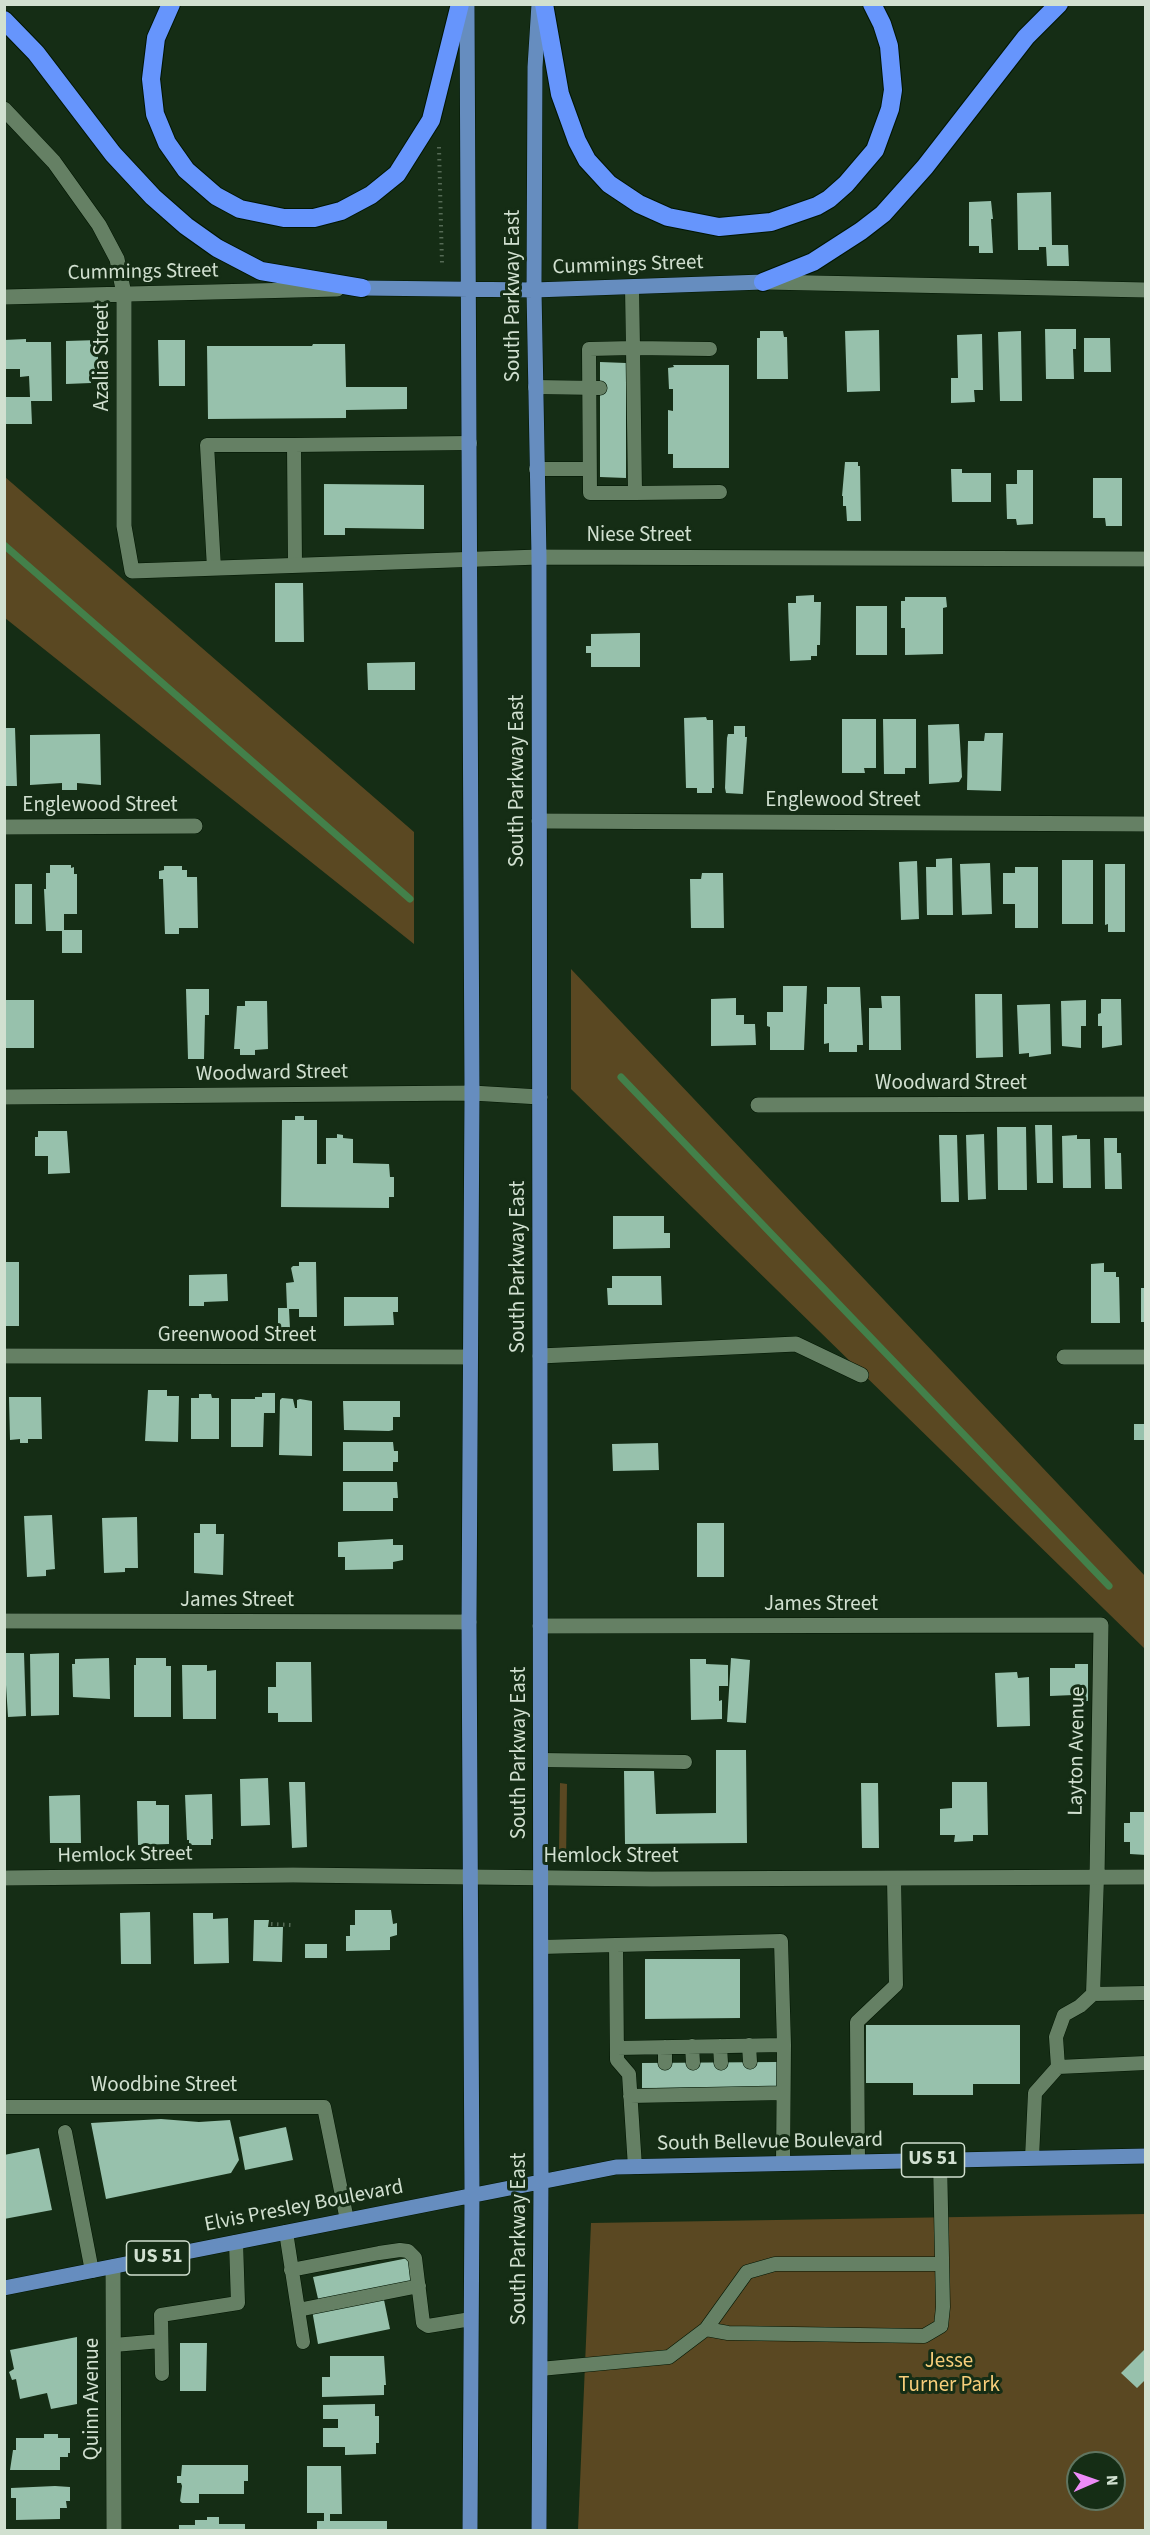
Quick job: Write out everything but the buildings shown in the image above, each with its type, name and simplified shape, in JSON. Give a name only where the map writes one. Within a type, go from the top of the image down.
[{"type":"highway","points":[[171,4],[156,38],[151,79],[155,114],[167,143],[186,170],[216,196],[254,213],[284,218],[302,218],[341,211],[371,195],[397,174],[405,164],[431,120],[460,4]]},
{"type":"highway","points":[[544,4],[560,94],[587,160],[609,184],[639,204],[668,217],[719,227],[771,222],[817,206],[846,184],[875,150],[883,132],[893,90],[889,46],[872,4]]},
{"type":"highway","points":[[763,282],[813,262],[883,214],[925,166],[1026,37],[1059,4]]},
{"type":"highway","points":[[4,20],[36,52],[113,154],[153,197],[186,226],[217,248],[261,271],[362,288]]},
{"type":"main road","name":"South Parkway East","points":[[466,4],[470,290],[472,1093],[469,1622],[472,2195],[470,2530]]},
{"type":"main road","name":"South Parkway East","points":[[539,4],[535,67],[534,290],[539,556],[541,1760],[539,2530]]},
{"type":"main road","name":"Cummings Street","points":[[362,288],[534,290],[763,282]]},
{"type":"main road","name":"South Bellevue Boulevard","points":[[541,2180],[616,2167],[1146,2156]]},
{"type":"main road","name":"Elvis Presley Boulevard","points":[[4,2288],[541,2180]]},
{"type":"street","name":"Azalia Street","points":[[4,109],[54,162],[99,225],[117,259],[124,294],[124,526],[132,571]]},
{"type":"street","name":"Cummings Street","points":[[763,282],[1146,290]]},
{"type":"street","name":"Cummings Street","points":[[4,297],[362,288]]},
{"type":"street","name":"Niese Street","points":[[132,571],[539,556],[1146,559]]},
{"type":"street","name":"Englewood Street","points":[[539,821],[1146,824]]},
{"type":"street","name":"Englewood Street","points":[[4,828],[195,826]]},
{"type":"street","name":"Woodward Street","points":[[4,1097],[472,1093],[540,1096]]},
{"type":"street","name":"Woodward Street","points":[[758,1105],[1146,1104]]},
{"type":"street","points":[[540,1356],[796,1344],[861,1375]]},
{"type":"street","name":"Greenwood Street","points":[[4,1356],[470,1357]]},
{"type":"street","points":[[1064,1357],[1146,1357]]},
{"type":"street","name":"James Street","points":[[4,1621],[469,1622]]},
{"type":"street","name":"James Street","points":[[540,1626],[1101,1625]]},
{"type":"street","name":"Layton Avenue","points":[[1097,1877],[1101,1625]]},
{"type":"street","name":"Hemlock Street","points":[[4,1878],[293,1875],[541,1878],[1146,1877]]},
{"type":"street","name":"Quinn Avenue","points":[[113,2267],[114,2530]]},
{"type":"lane","points":[[632,286],[630,446],[635,493]]},
{"type":"lane","points":[[710,349],[589,349],[594,387],[594,446],[590,469],[590,493],[720,492]]},
{"type":"lane","points":[[535,387],[594,387]]},
{"type":"lane","points":[[214,568],[207,445],[470,442]]},
{"type":"lane","points":[[294,445],[295,565]]},
{"type":"lane","points":[[536,469],[590,469]]},
{"type":"lane","points":[[541,1760],[685,1761]]},
{"type":"lane","points":[[1093,1994],[1097,1877]]},
{"type":"lane","points":[[858,2162],[857,2022],[896,1985],[894,1878]]},
{"type":"lane","points":[[541,1947],[781,1941],[784,2045],[783,2164]]},
{"type":"lane","points":[[616,1945],[618,2060],[629,2074],[635,2167]]},
{"type":"lane","points":[[1032,2158],[1035,2093],[1058,2067],[1056,2037],[1064,2015],[1080,2006],[1093,1994],[1146,1993]]},
{"type":"lane","points":[[749,2045],[750,2062]]},
{"type":"lane","points":[[617,2048],[784,2045]]},
{"type":"lane","points":[[692,2046],[693,2063]]},
{"type":"lane","points":[[720,2046],[721,2063]]},
{"type":"lane","points":[[665,2047],[665,2063]]},
{"type":"lane","points":[[1058,2067],[1146,2063]]},
{"type":"lane","points":[[630,2096],[693,2091],[783,2093]]},
{"type":"lane","name":"Woodbine Street","points":[[4,2107],[324,2107],[347,2220]]},
{"type":"lane","points":[[65,2132],[92,2271]]},
{"type":"lane","points":[[706,2329],[728,2333],[924,2336],[941,2326],[940,2160]]},
{"type":"lane","points":[[286,2232],[303,2342]]},
{"type":"lane","points":[[162,2374],[161,2315],[238,2303],[236,2242]]},
{"type":"lane","points":[[291,2270],[323,2270],[380,2258],[400,2250],[408,2252],[415,2258],[423,2323],[429,2326],[471,2319]]},
{"type":"lane","points":[[540,2369],[669,2357],[706,2329],[747,2272],[775,2264],[942,2264]]},
{"type":"lane","points":[[298,2310],[386,2290],[419,2286]]},
{"type":"lane","points":[[114,2345],[161,2341]]},
{"type":"path","points":[[438,145],[442,264]]},
{"type":"path","points":[[271,1924],[291,1925]]},
{"type":"green space","points":[[5,477],[414,832],[414,944],[5,618]]},
{"type":"green space","points":[[571,969],[1145,1576],[1145,1649],[571,1089]]},
{"type":"green space","points":[[560,1783],[567,1784],[566,1863],[559,1851]]},
{"type":"green space","name":"Jesse Turner Park","points":[[1145,2214],[1145,2530],[578,2530],[591,2223]]},
{"type":"waterway","points":[[4,545],[410,899]]},
{"type":"waterway","points":[[621,1077],[1109,1586]]}]
